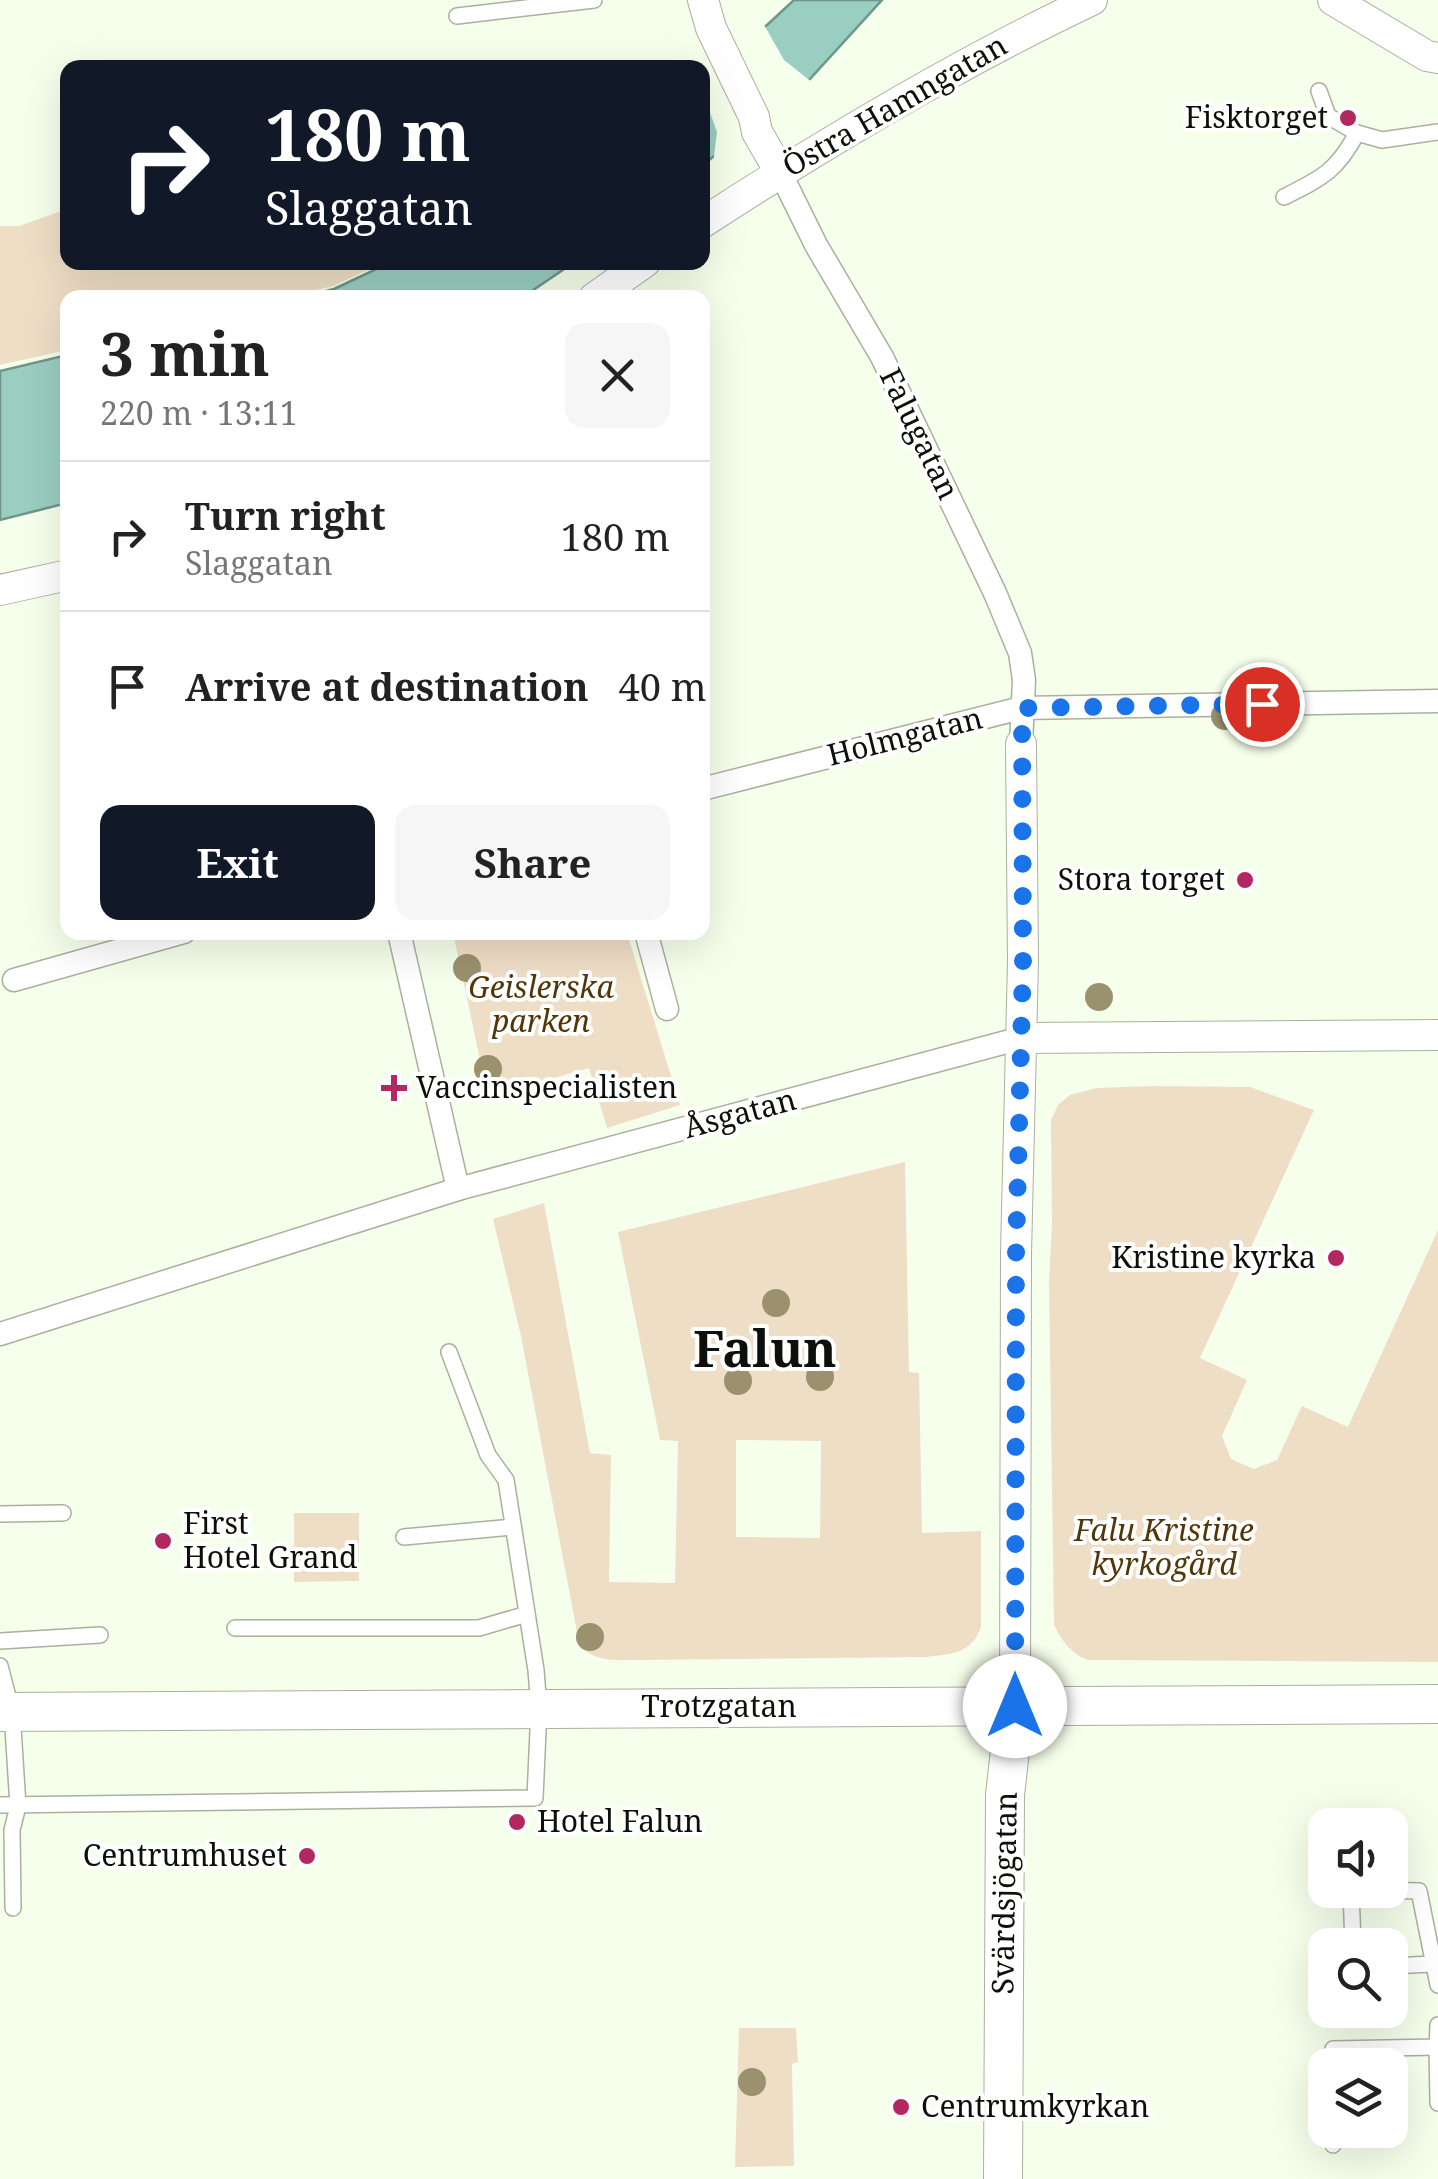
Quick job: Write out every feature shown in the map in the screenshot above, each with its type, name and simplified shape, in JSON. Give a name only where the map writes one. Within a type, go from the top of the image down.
[{"type":"street","points":[[702,0],[758,132],[780,172]]},
{"type":"street","name":"Östra Hamngatan","points":[[710,217],[1004,42],[1092,0]]},
{"type":"street","points":[[1332,0],[1427,56],[1438,58]]},
{"type":"street","name":"Falugatan","points":[[780,172],[816,244],[882,357],[995,593],[1020,653],[1024,680],[1022,708]]},
{"type":"street","points":[[605,290],[634,270]]},
{"type":"street","points":[[0,590],[60,578]]},
{"type":"street","points":[[1022,708],[1438,702]]},
{"type":"street","name":"Holmgatan","points":[[723,784],[1022,708]]},
{"type":"street","name":"Holmgatan","points":[[723,784],[1022,708]]},
{"type":"street","name":"Svärdsjögatan","points":[[1003,2179],[1005,1795],[1015,1706],[1022,708]]},
{"type":"street","points":[[14,980],[156,940]]},
{"type":"street","points":[[401,940],[458,1189]]},
{"type":"street","points":[[648,940],[667,1009]]},
{"type":"street","name":"Åsgatan","points":[[37,1323],[458,1189],[1021,1038],[1438,1035]]},
{"type":"street","name":"Trotzgatan","points":[[6,1712],[1438,1704]]},
{"type":"lane","points":[[457,16],[594,0]]},
{"type":"lane","points":[[1319,91],[1328,116],[1357,133],[1382,140],[1438,132]]},
{"type":"lane","points":[[1284,197],[1323,178],[1336,166],[1357,133]]},
{"type":"lane","points":[[0,1806],[535,1798],[539,1708],[506,1480],[488,1455],[449,1352]]},
{"type":"lane","points":[[0,1514],[63,1513]]},
{"type":"lane","points":[[404,1537],[513,1527]]},
{"type":"lane","points":[[235,1628],[479,1628],[527,1614]]},
{"type":"lane","points":[[0,1641],[100,1635]]},
{"type":"lane","points":[[0,1666],[18,1806],[12,1830],[13,1908]]},
{"type":"lane","points":[[1408,1891],[1419,1891],[1438,1985]]},
{"type":"lane","points":[[1408,1965],[1432,1964]]},
{"type":"lane","points":[[1438,2025],[1438,2103]]},
{"type":"lane","points":[[1333,2048],[1436,2047]]},
{"type":"green space","points":[[60,211],[60,270],[367,270],[316,290],[60,290],[60,352],[0,365],[0,226],[19,226]]},
{"type":"green space","name":"Geislerska parken","points":[[454,940],[629,940],[680,1105],[607,1128],[589,1068],[488,1097]]},
{"type":"green space","name":"Falu Kristine kyrkogård","points":[[1250,1087],[1314,1110],[1200,1358],[1247,1380],[1222,1436],[1231,1459],[1254,1469],[1277,1460],[1302,1406],[1348,1427],[1438,1230],[1438,1662],[1088,1660],[1068,1646],[1054,1625],[1051,1120],[1058,1105],[1070,1095],[1097,1088]]},
{"type":"green space","points":[[905,1162],[909,1372],[919,1373],[922,1533],[981,1531],[981,1627],[972,1643],[959,1651],[925,1657],[621,1660],[598,1657],[584,1649],[579,1643],[521,1336],[493,1219],[544,1203],[590,1453],[611,1455],[609,1582],[675,1583],[678,1441],[660,1440],[618,1232]],"holes":[[[736,1440],[821,1441],[820,1538],[736,1537]]]},
{"type":"green space","points":[[294,1513],[359,1513],[359,1581],[294,1582]]},
{"type":"green space","points":[[739,2028],[796,2028],[798,2062],[792,2064],[794,2166],[735,2167]]},
{"type":"water","points":[[794,0],[882,0],[809,80],[710,159],[710,69]]},
{"type":"water","points":[[374,270],[563,270],[533,290],[330,290]]},
{"type":"water","points":[[60,357],[60,505],[0,520],[0,371]]},
{"type":"pier","points":[[763,23],[784,60],[813,83],[713,164],[717,132],[710,112],[710,64]]},
{"type":"place","name":"Fisktorget","points":[[1348,118]]},
{"type":"place","name":"Stora torget","points":[[1245,880]]},
{"type":"place","name":"Vaccinspecialisten","points":[[394,1088]]},
{"type":"place","name":"Kristine kyrka","points":[[1336,1258]]},
{"type":"place","name":"First Hotel Grand","points":[[163,1541]]},
{"type":"place","name":"Hotel Falun","points":[[517,1822]]},
{"type":"place","name":"Centrumhuset","points":[[307,1856]]},
{"type":"place","name":"Centrumkyrkan","points":[[901,2107]]},
{"type":"district","name":"Falun","points":[[765,1349]]},
{"type":"route","points":[[1015,1706],[1022,708],[1262,704]]}]
